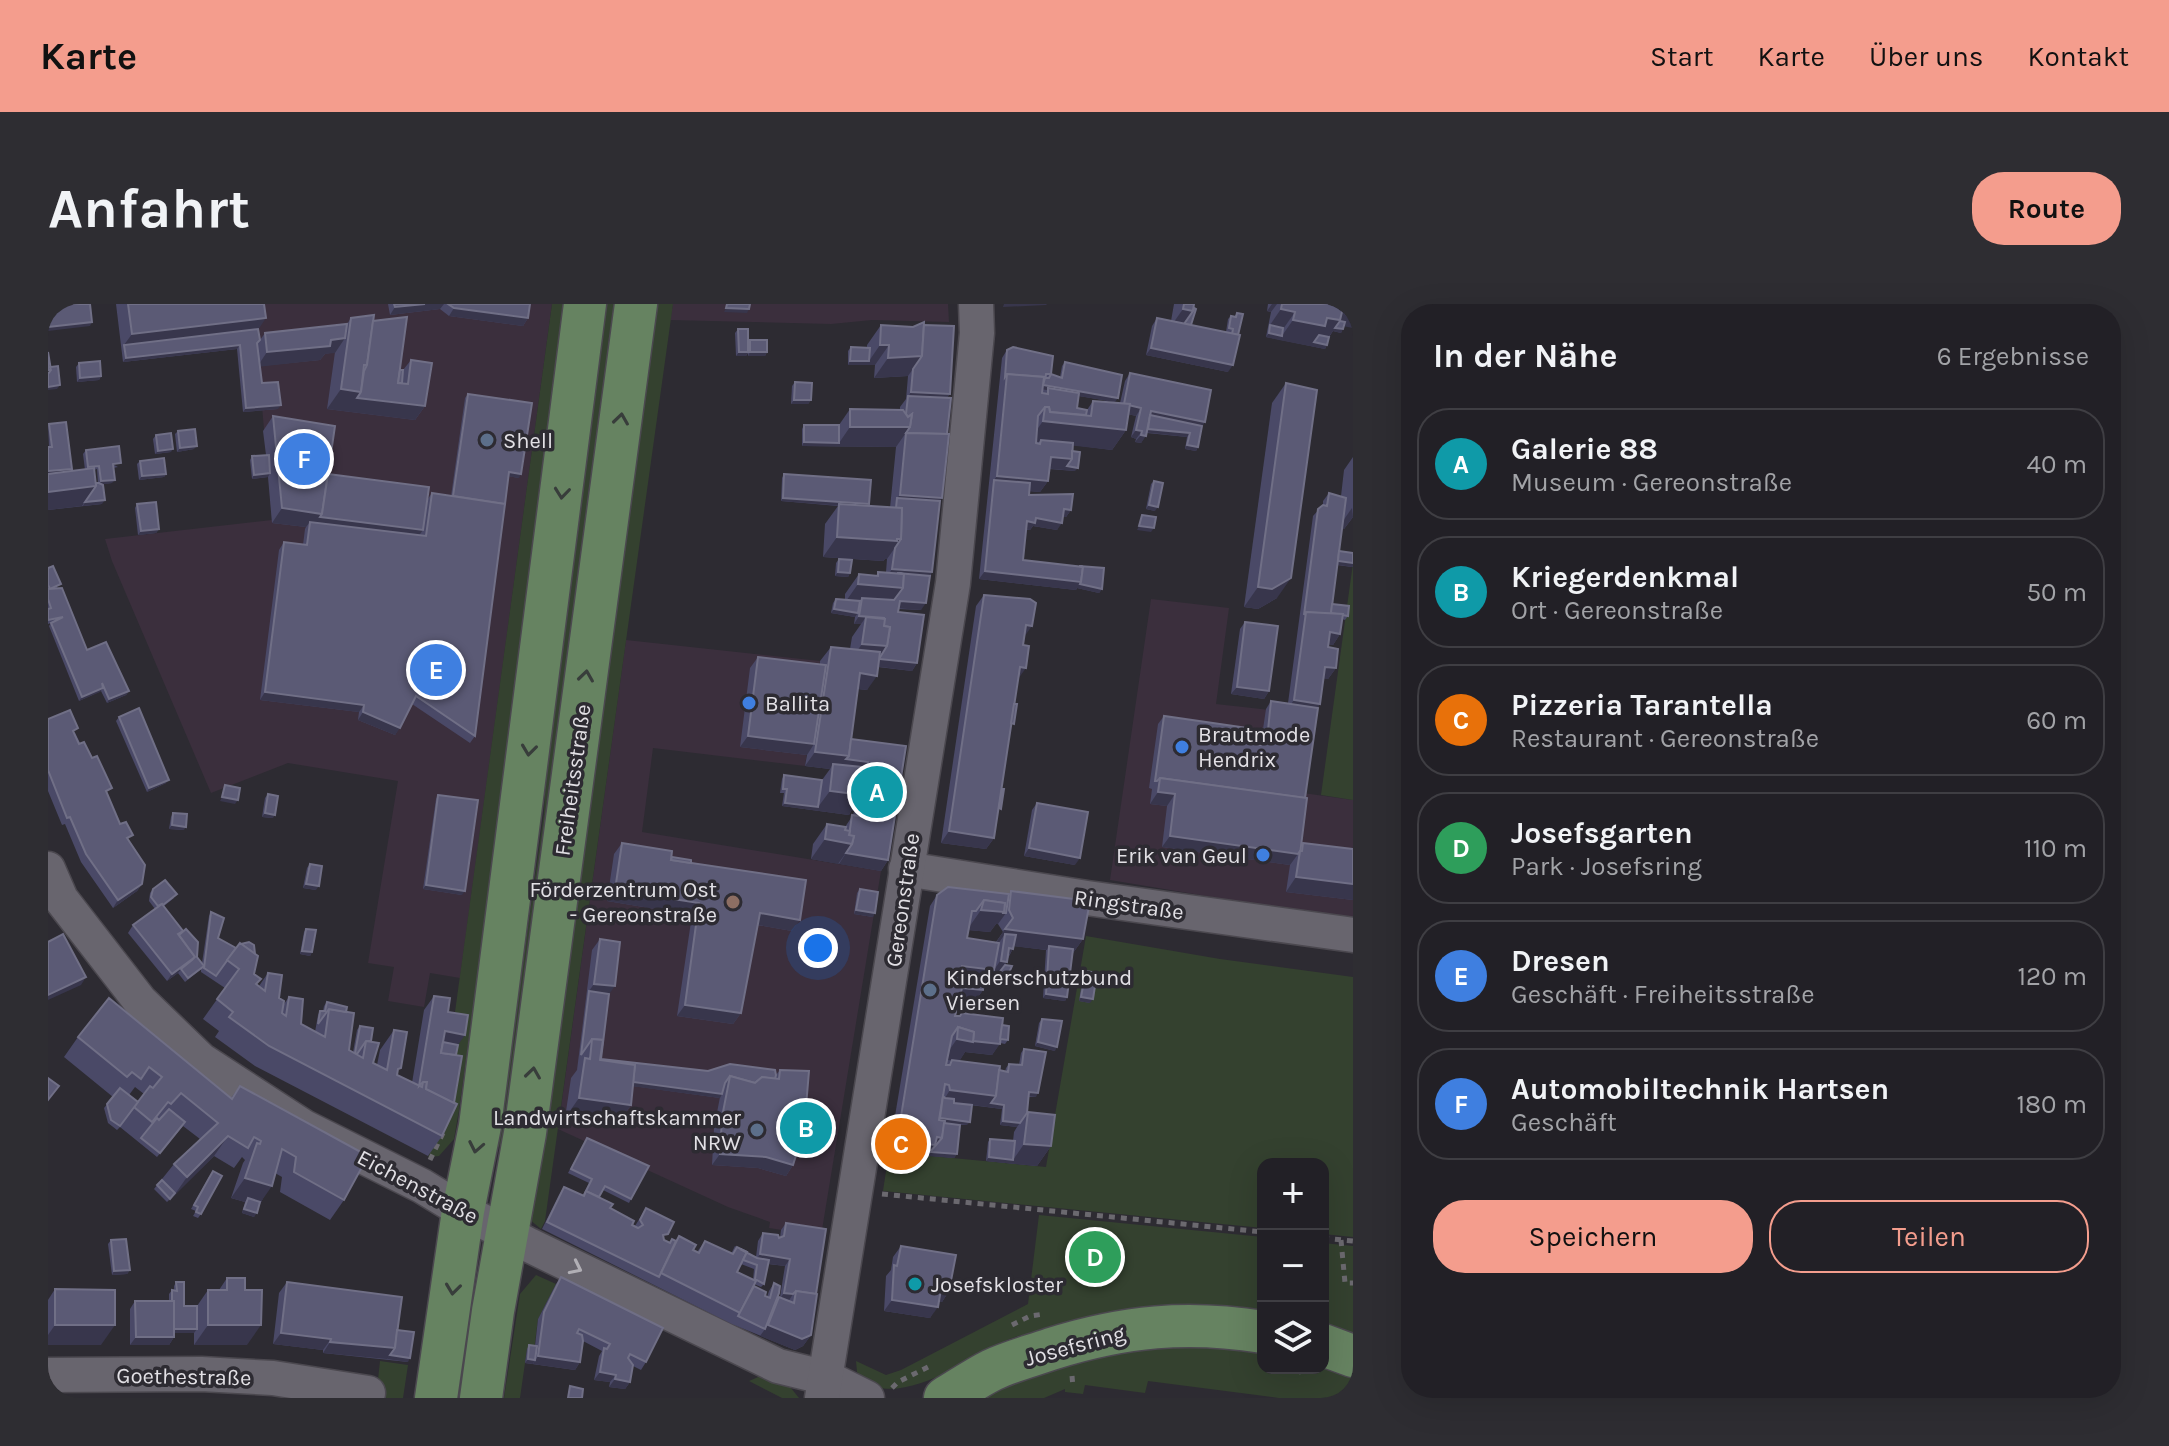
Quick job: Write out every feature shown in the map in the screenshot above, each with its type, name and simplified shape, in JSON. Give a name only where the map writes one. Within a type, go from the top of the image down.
[{"type":"main road","name":"Freiheitsstraße","points":[[436,1398],[463,1211],[480,1126],[585,304]]},
{"type":"main road","name":"Freiheitsstraße","points":[[481,1398],[525,1133],[636,304]]},
{"type":"main road","name":"Josefsring","points":[[945,1398],[992,1370],[1095,1335],[1183,1325],[1257,1331]]},
{"type":"main road","points":[[1329,1347],[1353,1356]]},
{"type":"street","name":"Gereonstraße","points":[[824,1388],[953,583],[977,333],[976,304]]},
{"type":"street","name":"Ringstraße","points":[[906,869],[1353,935]]},
{"type":"street","name":"Eichenstraße","points":[[52,891],[140,1001],[201,1060],[304,1127],[422,1186],[463,1211],[778,1366],[824,1388],[867,1398]]},
{"type":"street","name":"Goethestraße","points":[[48,1375],[201,1374],[273,1378],[368,1393]]},
{"type":"path","points":[[875,1194],[1257,1231]]},
{"type":"path","points":[[1329,1239],[1353,1241]]},
{"type":"path","points":[[1341,1240],[1345,1283],[1353,1283]]},
{"type":"path","points":[[1061,1379],[1085,1372]]},
{"type":"path","points":[[1072,1375],[1073,1387]]},
{"type":"shaded area","points":[[253,304],[552,304],[460,978],[430,973],[424,1007],[388,1001],[394,967],[368,963],[398,781],[288,763],[211,793],[105,539],[272,520]]},
{"type":"shaded area","points":[[673,304],[948,304],[949,322],[872,320],[831,324],[670,320]]},
{"type":"shaded area","points":[[1151,599],[1229,608],[1216,704],[1313,715],[1303,793],[1353,800],[1353,917],[1284,909],[1110,880]]},
{"type":"shaded area","points":[[626,640],[820,661],[805,766],[653,748],[642,832],[881,871],[821,1236],[769,1228],[770,1222],[728,1207],[558,1129]]},
{"type":"green space","points":[[552,304],[571,304],[459,1110],[454,1139],[439,1156],[428,1157],[443,1124],[461,1014],[455,1012]]},
{"type":"green space","points":[[605,304],[624,304],[504,1150],[498,1142],[544,813],[549,711]]},
{"type":"green space","points":[[650,304],[673,304],[545,1221],[541,1229],[529,1219]]},
{"type":"green space","points":[[1353,563],[1353,800],[1321,795]]},
{"type":"green space","points":[[1086,936],[1353,977],[1353,1237],[1329,1235],[1329,1158],[1257,1158],[1257,1227],[883,1191],[889,1152],[1046,1167]]},
{"type":"green space","points":[[1039,1215],[1257,1236],[1257,1318],[1021,1335],[944,1374],[908,1387],[877,1387],[857,1372],[856,1361],[886,1375],[901,1370],[1028,1304]]},
{"type":"green space","points":[[1329,1244],[1353,1246],[1353,1342],[1329,1334]]},
{"type":"green space","points":[[536,1275],[556,1284],[538,1319],[534,1350],[527,1349],[520,1398],[504,1398],[520,1294]]},
{"type":"green space","points":[[1144,1339],[1257,1345],[1257,1374],[1329,1374],[1329,1359],[1353,1367],[1353,1398],[1279,1398],[1148,1381],[1145,1393],[1085,1385],[1083,1394],[1065,1392],[1065,1389],[1044,1398],[980,1398],[996,1388]]},
{"type":"green space","points":[[380,1361],[408,1365],[403,1398],[376,1398]]},
{"type":"green space","points":[[765,1374],[786,1382],[799,1398],[782,1398],[749,1381]]},
{"type":"building","points":[[48,304],[90,304],[92,322],[48,327]]},
{"type":"building","points":[[128,304],[264,304],[266,318],[132,334]]},
{"type":"building","points":[[394,304],[425,304],[395,307]]},
{"type":"building","points":[[448,304],[530,304],[528,318],[454,308]]},
{"type":"building","points":[[727,304],[750,304],[749,309],[726,308]]},
{"type":"building","points":[[1184,304],[1194,304],[1193,311],[1183,309]]},
{"type":"building","points":[[1282,304],[1344,304],[1340,320],[1327,318],[1325,326],[1293,320],[1295,312],[1281,309]]},
{"type":"building","points":[[1194,308],[1191,325],[1184,324],[1193,311]]},
{"type":"building","points":[[1237,313],[1243,314],[1238,335],[1232,334],[1233,329],[1229,328],[1231,316],[1236,317]]},
{"type":"building","points":[[374,315],[361,392],[341,389],[351,318]]},
{"type":"building","points":[[407,317],[398,383],[408,384],[411,360],[432,363],[425,406],[357,398],[367,365],[373,321]]},
{"type":"building","points":[[1157,318],[1240,335],[1233,365],[1151,348]]},
{"type":"building","points":[[1340,321],[1345,322],[1343,329],[1335,328]]},
{"type":"building","points":[[924,322],[922,356],[888,358],[889,345],[880,345],[881,325],[913,327]]},
{"type":"building","points":[[347,324],[345,338],[331,340],[330,346],[267,352],[265,333]]},
{"type":"building","points":[[924,325],[954,326],[950,394],[911,392],[913,369],[922,356]]},
{"type":"building","points":[[1270,325],[1283,328],[1282,336],[1269,333]]},
{"type":"building","points":[[258,329],[262,383],[278,382],[281,405],[246,408],[240,345],[126,358],[124,345]]},
{"type":"building","points":[[738,329],[748,329],[748,352],[739,352]]},
{"type":"building","points":[[1319,335],[1329,337],[1327,345],[1314,342]]},
{"type":"building","points":[[750,340],[767,340],[767,352],[750,352]]},
{"type":"building","points":[[851,347],[870,348],[869,361],[850,361]]},
{"type":"building","points":[[1013,347],[1053,356],[1051,374],[1046,374],[1045,382],[1044,377],[1007,374],[1005,377],[1007,350]]},
{"type":"building","points":[[100,361],[101,376],[80,378],[79,363]]},
{"type":"building","points":[[1065,362],[1122,375],[1118,398],[1043,385],[1045,378],[1051,374],[1062,378]]},
{"type":"building","points":[[58,366],[60,385],[48,387],[50,367]]},
{"type":"building","points":[[400,370],[403,370],[402,383],[398,383]]},
{"type":"building","points":[[1130,373],[1211,390],[1205,422],[1151,411],[1146,436],[1141,435],[1142,431],[1136,430],[1141,408],[1124,404]]},
{"type":"building","points":[[1007,374],[1044,377],[1042,393],[1048,394],[1048,388],[1079,393],[1077,408],[1087,410],[1086,415],[1050,412],[1049,407],[1045,407],[1038,416],[1036,443],[1040,444],[1041,440],[1073,443],[1072,459],[1051,457],[1048,481],[997,476]]},
{"type":"building","points":[[795,382],[812,383],[811,400],[794,400]]},
{"type":"building","points":[[1286,383],[1317,390],[1291,578],[1272,589],[1258,587]]},
{"type":"building","points":[[468,394],[532,403],[521,474],[509,472],[505,504],[453,496]]},
{"type":"building","points":[[908,396],[951,398],[947,434],[906,433],[912,414],[908,417],[906,414]]},
{"type":"building","points":[[1093,401],[1130,404],[1126,430],[1043,421],[1045,407],[1049,407],[1050,412],[1091,416]]},
{"type":"building","points":[[850,409],[903,410],[908,417],[912,414],[910,427],[850,427]]},
{"type":"building","points":[[1150,415],[1202,426],[1198,447],[1187,445],[1190,433],[1148,429]]},
{"type":"building","points":[[273,416],[335,426],[322,514],[282,508]]},
{"type":"building","points":[[66,422],[72,469],[48,471],[48,447],[52,447],[49,424]]},
{"type":"building","points":[[804,425],[839,425],[839,443],[804,442]]},
{"type":"building","points":[[195,429],[197,446],[180,448],[178,431]]},
{"type":"building","points":[[171,433],[173,449],[158,451],[156,435]]},
{"type":"building","points":[[906,433],[949,434],[942,498],[900,495]]},
{"type":"building","points":[[119,446],[121,463],[113,464],[115,480],[101,481],[99,466],[88,467],[86,450]]},
{"type":"building","points":[[1072,451],[1080,452],[1078,468],[1067,466],[1072,459]]},
{"type":"building","points":[[269,455],[270,473],[254,475],[252,456]]},
{"type":"building","points":[[164,458],[166,474],[142,476],[140,461]]},
{"type":"building","points":[[94,468],[96,486],[48,492],[48,474]]},
{"type":"building","points":[[328,474],[429,487],[423,530],[320,517]]},
{"type":"building","points":[[784,474],[871,480],[869,504],[783,498]]},
{"type":"building","points":[[994,480],[1030,483],[1029,495],[1073,494],[1071,510],[1064,509],[1062,523],[1036,518],[1035,523],[1027,521],[1023,560],[1083,567],[1081,582],[985,571]]},
{"type":"building","points":[[1154,481],[1163,483],[1158,507],[1149,505]]},
{"type":"building","points":[[96,483],[103,485],[105,500],[85,502],[96,486]]},
{"type":"building","points":[[432,493],[505,504],[475,736],[416,696],[400,728],[363,712],[364,705],[265,692],[284,542],[307,545],[310,522],[426,536]]},
{"type":"building","points":[[1329,493],[1346,498],[1331,614],[1306,612],[1304,615],[1318,509],[1327,506]]},
{"type":"building","points":[[897,498],[940,501],[932,572],[892,569],[895,548],[901,539],[902,508],[896,508]]},
{"type":"building","points":[[156,502],[159,529],[141,531],[137,504]]},
{"type":"building","points":[[839,504],[902,508],[901,539],[837,537]]},
{"type":"building","points":[[1142,515],[1156,517],[1154,528],[1139,526]]},
{"type":"building","points":[[1339,551],[1353,553],[1353,563],[1338,561]]},
{"type":"building","points":[[839,559],[852,560],[850,573],[838,572]]},
{"type":"building","points":[[53,566],[61,584],[50,589],[48,568]]},
{"type":"building","points":[[1079,566],[1104,568],[1102,589],[1080,584],[1083,567]]},
{"type":"building","points":[[878,572],[904,574],[903,588],[858,584],[859,574],[878,576]]},
{"type":"building","points":[[897,573],[930,576],[926,603],[900,601],[898,612],[924,615],[917,663],[879,659],[887,646],[890,627],[884,626],[884,618],[859,616],[862,598],[894,600],[903,588],[904,574]]},
{"type":"building","points":[[62,588],[87,650],[106,642],[129,691],[109,699],[102,683],[103,688],[82,697],[51,623],[63,617],[48,620],[48,609],[51,608],[48,589]]},
{"type":"building","points":[[984,595],[1030,599],[1036,603],[1032,626],[1026,625],[1023,645],[1029,646],[1026,668],[1020,667],[994,838],[949,831]]},
{"type":"building","points":[[836,599],[860,601],[858,613],[834,609]]},
{"type":"building","points":[[1332,604],[1349,606],[1348,616],[1331,613]]},
{"type":"building","points":[[1306,612],[1343,614],[1340,634],[1330,632],[1328,647],[1338,649],[1336,668],[1325,667],[1320,704],[1294,700]]},
{"type":"building","points":[[866,617],[885,619],[884,626],[890,627],[887,646],[862,644]]},
{"type":"building","points":[[1245,622],[1278,626],[1269,691],[1237,687]]},
{"type":"building","points":[[831,647],[880,652],[877,676],[860,673],[849,756],[815,752]]},
{"type":"building","points":[[758,657],[826,665],[814,744],[748,736]]},
{"type":"building","points":[[1271,701],[1318,708],[1305,798],[1160,778],[1155,781],[1164,716],[1248,728],[1246,742],[1261,745],[1263,729],[1268,730]]},
{"type":"building","points":[[1014,704],[1017,704],[1014,724],[1011,723]]},
{"type":"building","points":[[139,708],[169,780],[149,788],[119,717]]},
{"type":"building","points":[[70,710],[78,728],[73,731],[79,744],[84,742],[92,758],[97,756],[112,788],[106,791],[120,824],[126,822],[133,835],[127,838],[145,865],[142,884],[118,900],[86,854],[70,817],[67,818],[48,770],[48,719]]},
{"type":"building","points":[[851,739],[906,746],[888,860],[846,853],[854,836],[849,836],[852,815],[859,816],[861,800],[868,791],[871,768],[867,768],[868,762],[846,759]]},
{"type":"building","points":[[833,764],[871,768],[868,791],[863,791],[863,795],[830,791]]},
{"type":"building","points":[[784,775],[822,780],[818,807],[785,803],[787,789],[783,789]]},
{"type":"building","points":[[1160,778],[1307,798],[1300,854],[1300,851],[1298,854],[1170,836],[1175,794],[1158,792]]},
{"type":"building","points":[[225,785],[240,788],[238,800],[222,797]]},
{"type":"building","points":[[1004,789],[1001,809],[999,808]]},
{"type":"building","points":[[268,794],[278,796],[275,815],[265,813]]},
{"type":"building","points":[[438,795],[478,800],[465,891],[426,885]]},
{"type":"building","points":[[1037,803],[1088,812],[1080,858],[1029,848]]},
{"type":"building","points":[[173,813],[187,814],[186,827],[172,825]]},
{"type":"building","points":[[827,824],[846,827],[849,835],[854,836],[852,844],[825,839]]},
{"type":"building","points":[[622,843],[672,851],[671,860],[806,880],[800,920],[760,913],[741,1013],[685,1005],[699,903],[615,890]]},
{"type":"building","points":[[1303,843],[1353,849],[1353,884],[1296,877]]},
{"type":"building","points":[[672,857],[691,860],[691,863],[671,860]]},
{"type":"building","points":[[310,864],[322,866],[319,886],[306,884]]},
{"type":"building","points":[[165,880],[177,894],[158,906],[151,897],[153,889]]},
{"type":"building","points":[[948,887],[1009,894],[1006,913],[1003,913],[1005,903],[984,900],[976,911],[972,911],[967,938],[999,943],[994,970],[962,966],[961,976],[984,979],[983,990],[962,988],[955,1016],[962,1013],[1003,1018],[1000,1044],[973,1041],[974,1032],[958,1027],[952,1036],[946,1065],[950,1065],[952,1060],[1000,1066],[996,1096],[950,1090],[949,1085],[945,1084],[939,1120],[945,1121],[942,1138],[937,1137],[935,1145],[897,1141],[937,895]]},
{"type":"building","points":[[860,889],[878,892],[875,913],[856,910]]},
{"type":"building","points":[[1011,891],[1090,901],[1083,939],[1005,929],[1013,918],[1009,910]]},
{"type":"building","points":[[984,900],[1005,903],[1004,912],[981,910]]},
{"type":"building","points":[[162,904],[183,931],[178,934],[195,957],[172,974],[133,925]]},
{"type":"building","points":[[211,912],[224,918],[218,938],[236,948],[216,976],[204,968]]},
{"type":"building","points":[[186,929],[198,942],[197,957],[204,966],[188,978],[181,969],[195,957],[179,935]]},
{"type":"building","points":[[306,929],[316,930],[312,952],[302,951]]},
{"type":"building","points":[[63,934],[86,977],[48,995],[48,942]]},
{"type":"building","points":[[1005,934],[1016,935],[1013,949],[1009,948],[1007,962],[1001,961]]},
{"type":"building","points":[[600,939],[620,942],[615,986],[594,984]]},
{"type":"building","points":[[249,942],[254,945],[255,954],[241,944]]},
{"type":"building","points":[[240,943],[258,956],[254,974],[261,979],[256,984],[265,991],[268,973],[282,975],[279,998],[284,1001],[282,1013],[286,1016],[289,997],[303,999],[301,1024],[325,1037],[329,1009],[354,1013],[349,1050],[363,1058],[366,1041],[379,1043],[373,1063],[387,1070],[394,1030],[407,1032],[397,1075],[422,1087],[423,1082],[427,1082],[426,1089],[457,1104],[442,1136],[269,1046],[229,1017],[233,1012],[217,999],[239,969],[227,960]]},
{"type":"building","points":[[1049,946],[1073,949],[1067,997],[1046,994]]},
{"type":"building","points":[[1005,965],[1012,966],[1008,975],[995,978]]},
{"type":"building","points":[[1086,971],[1097,973],[1093,999],[1081,997]]},
{"type":"building","points":[[589,991],[609,994],[601,1059],[708,1071],[730,1064],[775,1070],[775,1079],[762,1077],[755,1083],[730,1076],[722,1094],[633,1082],[635,1065],[600,1060],[603,1040],[592,1039],[581,1055]]},
{"type":"building","points":[[434,996],[450,998],[448,1012],[468,1015],[465,1035],[445,1031],[441,1053],[462,1056],[454,1103],[426,1089],[427,1082],[419,1086]]},
{"type":"building","points":[[109,998],[232,1099],[240,1086],[368,1156],[344,1200],[294,1172],[296,1157],[282,1149],[272,1186],[245,1178],[257,1143],[261,1141],[254,1137],[248,1148],[228,1136],[187,1177],[174,1164],[218,1123],[181,1093],[171,1104],[168,1102],[152,1122],[134,1107],[150,1086],[153,1088],[162,1077],[149,1067],[141,1079],[132,1072],[127,1077],[78,1037]]},
{"type":"building","points":[[327,1002],[347,1007],[346,1012],[329,1009],[318,1024],[320,1011],[325,1011]]},
{"type":"building","points":[[1042,1019],[1062,1021],[1057,1047],[1038,1042]]},
{"type":"building","points":[[1002,1025],[1009,1026],[1008,1040],[1000,1039]]},
{"type":"building","points":[[360,1026],[373,1028],[371,1041],[366,1041],[357,1054],[355,1053]]},
{"type":"building","points":[[958,1027],[974,1032],[973,1042],[957,1039]]},
{"type":"building","points":[[592,1039],[603,1040],[600,1060],[635,1065],[631,1105],[579,1098],[585,1058],[590,1059]]},
{"type":"building","points":[[443,1042],[458,1045],[456,1055],[441,1053]]},
{"type":"building","points":[[1024,1049],[1046,1052],[1038,1093],[1029,1092],[1027,1113],[1020,1123],[1003,1121],[1004,1105],[991,1103],[996,1096],[999,1070],[1008,1072],[1009,1064],[1022,1065]]},
{"type":"building","points":[[780,1070],[809,1071],[804,1130],[793,1165],[766,1157],[720,1154],[722,1117],[730,1076],[755,1083],[762,1077],[779,1079]]},
{"type":"building","points":[[48,1078],[59,1086],[48,1100]]},
{"type":"building","points":[[120,1088],[138,1102],[120,1126],[111,1120],[107,1104]]},
{"type":"building","points":[[943,1096],[954,1099],[954,1103],[972,1105],[970,1122],[940,1118]]},
{"type":"building","points":[[169,1109],[185,1122],[160,1153],[141,1138]]},
{"type":"building","points":[[1028,1112],[1055,1115],[1051,1146],[1024,1144]]},
{"type":"building","points":[[944,1123],[960,1125],[957,1154],[930,1152],[942,1138]]},
{"type":"building","points":[[587,1138],[649,1166],[631,1199],[605,1186],[599,1197],[586,1191],[592,1179],[571,1169]]},
{"type":"building","points":[[990,1139],[1015,1141],[1013,1160],[989,1157]]},
{"type":"building","points":[[213,1171],[222,1176],[201,1214],[196,1212],[198,1207],[194,1205]]},
{"type":"building","points":[[162,1180],[175,1193],[170,1199],[157,1185]]},
{"type":"building","points":[[564,1187],[584,1196],[586,1191],[613,1204],[610,1208],[634,1221],[632,1225],[638,1228],[643,1225],[640,1220],[646,1208],[674,1222],[668,1234],[663,1235],[664,1240],[670,1243],[672,1239],[676,1241],[659,1277],[547,1222]]},
{"type":"building","points":[[248,1198],[260,1202],[257,1213],[244,1209]]},
{"type":"building","points":[[786,1223],[826,1229],[816,1294],[784,1293],[790,1259],[760,1254],[763,1233],[778,1235],[779,1238],[784,1236]]},
{"type":"building","points":[[679,1236],[696,1245],[693,1250],[699,1253],[705,1241],[733,1254],[737,1247],[747,1252],[737,1272],[756,1281],[740,1313],[661,1273]]},
{"type":"building","points":[[126,1239],[130,1270],[114,1271],[111,1240]]},
{"type":"building","name":"Josefskloster","points":[[901,1246],[956,1255],[949,1291],[941,1289],[938,1307],[892,1300],[894,1265],[897,1266]]},
{"type":"building","points":[[747,1253],[769,1260],[764,1284],[755,1279],[757,1265],[743,1260]]},
{"type":"building","points":[[561,1277],[663,1328],[646,1362],[630,1354],[628,1358],[633,1365],[630,1382],[600,1372],[604,1348],[607,1349],[610,1344],[579,1329],[577,1333],[582,1335],[583,1341],[580,1362],[538,1356],[544,1312]]},
{"type":"building","points":[[227,1278],[245,1278],[245,1290],[262,1290],[261,1325],[208,1325],[208,1290],[227,1290]]},
{"type":"building","points":[[176,1282],[184,1282],[184,1306],[197,1306],[197,1329],[174,1329],[172,1290],[177,1291]]},
{"type":"building","points":[[287,1282],[402,1297],[395,1348],[330,1342],[331,1339],[281,1333]]},
{"type":"building","points":[[774,1283],[780,1286],[779,1293],[765,1329],[738,1316],[754,1286],[770,1298]]},
{"type":"building","points":[[55,1289],[115,1290],[115,1325],[55,1325]]},
{"type":"building","points":[[796,1291],[817,1294],[811,1335],[802,1339],[768,1325],[779,1297],[794,1303]]},
{"type":"building","points":[[135,1301],[174,1301],[174,1337],[136,1337]]},
{"type":"building","points":[[397,1330],[414,1332],[410,1358],[390,1355],[395,1348]]},
{"type":"building","points":[[529,1345],[537,1346],[535,1360],[528,1359]]},
{"type":"building","points":[[570,1386],[583,1389],[582,1398],[568,1398]]},
{"type":"place","name":"Shell","points":[[487,440]]},
{"type":"place","name":"Automobiltechnik Hartsen","points":[[304,459]]},
{"type":"place","name":"Dresen","points":[[436,670]]},
{"type":"place","name":"Ballita","points":[[749,703]]},
{"type":"place","name":"Brautmode Hendrix","points":[[1182,747]]},
{"type":"place","name":"Galerie 88","points":[[877,792]]},
{"type":"place","name":"Erik van Geul","points":[[1263,855]]},
{"type":"place","name":"Förderzentrum Ost - Gereonstraße","points":[[733,902]]},
{"type":"place","name":"Kinderschutzbund Viersen","points":[[930,990]]},
{"type":"place","name":"Kriegerdenkmal","points":[[806,1128]]},
{"type":"place","name":"Landwirtschaftskammer NRW","points":[[757,1130]]},
{"type":"place","name":"Pizzeria Tarantella","points":[[901,1144]]},
{"type":"place","name":"Josefsgarten","points":[[1095,1257]]},
{"type":"place","name":"Josefskloster","points":[[915,1284]]}]
